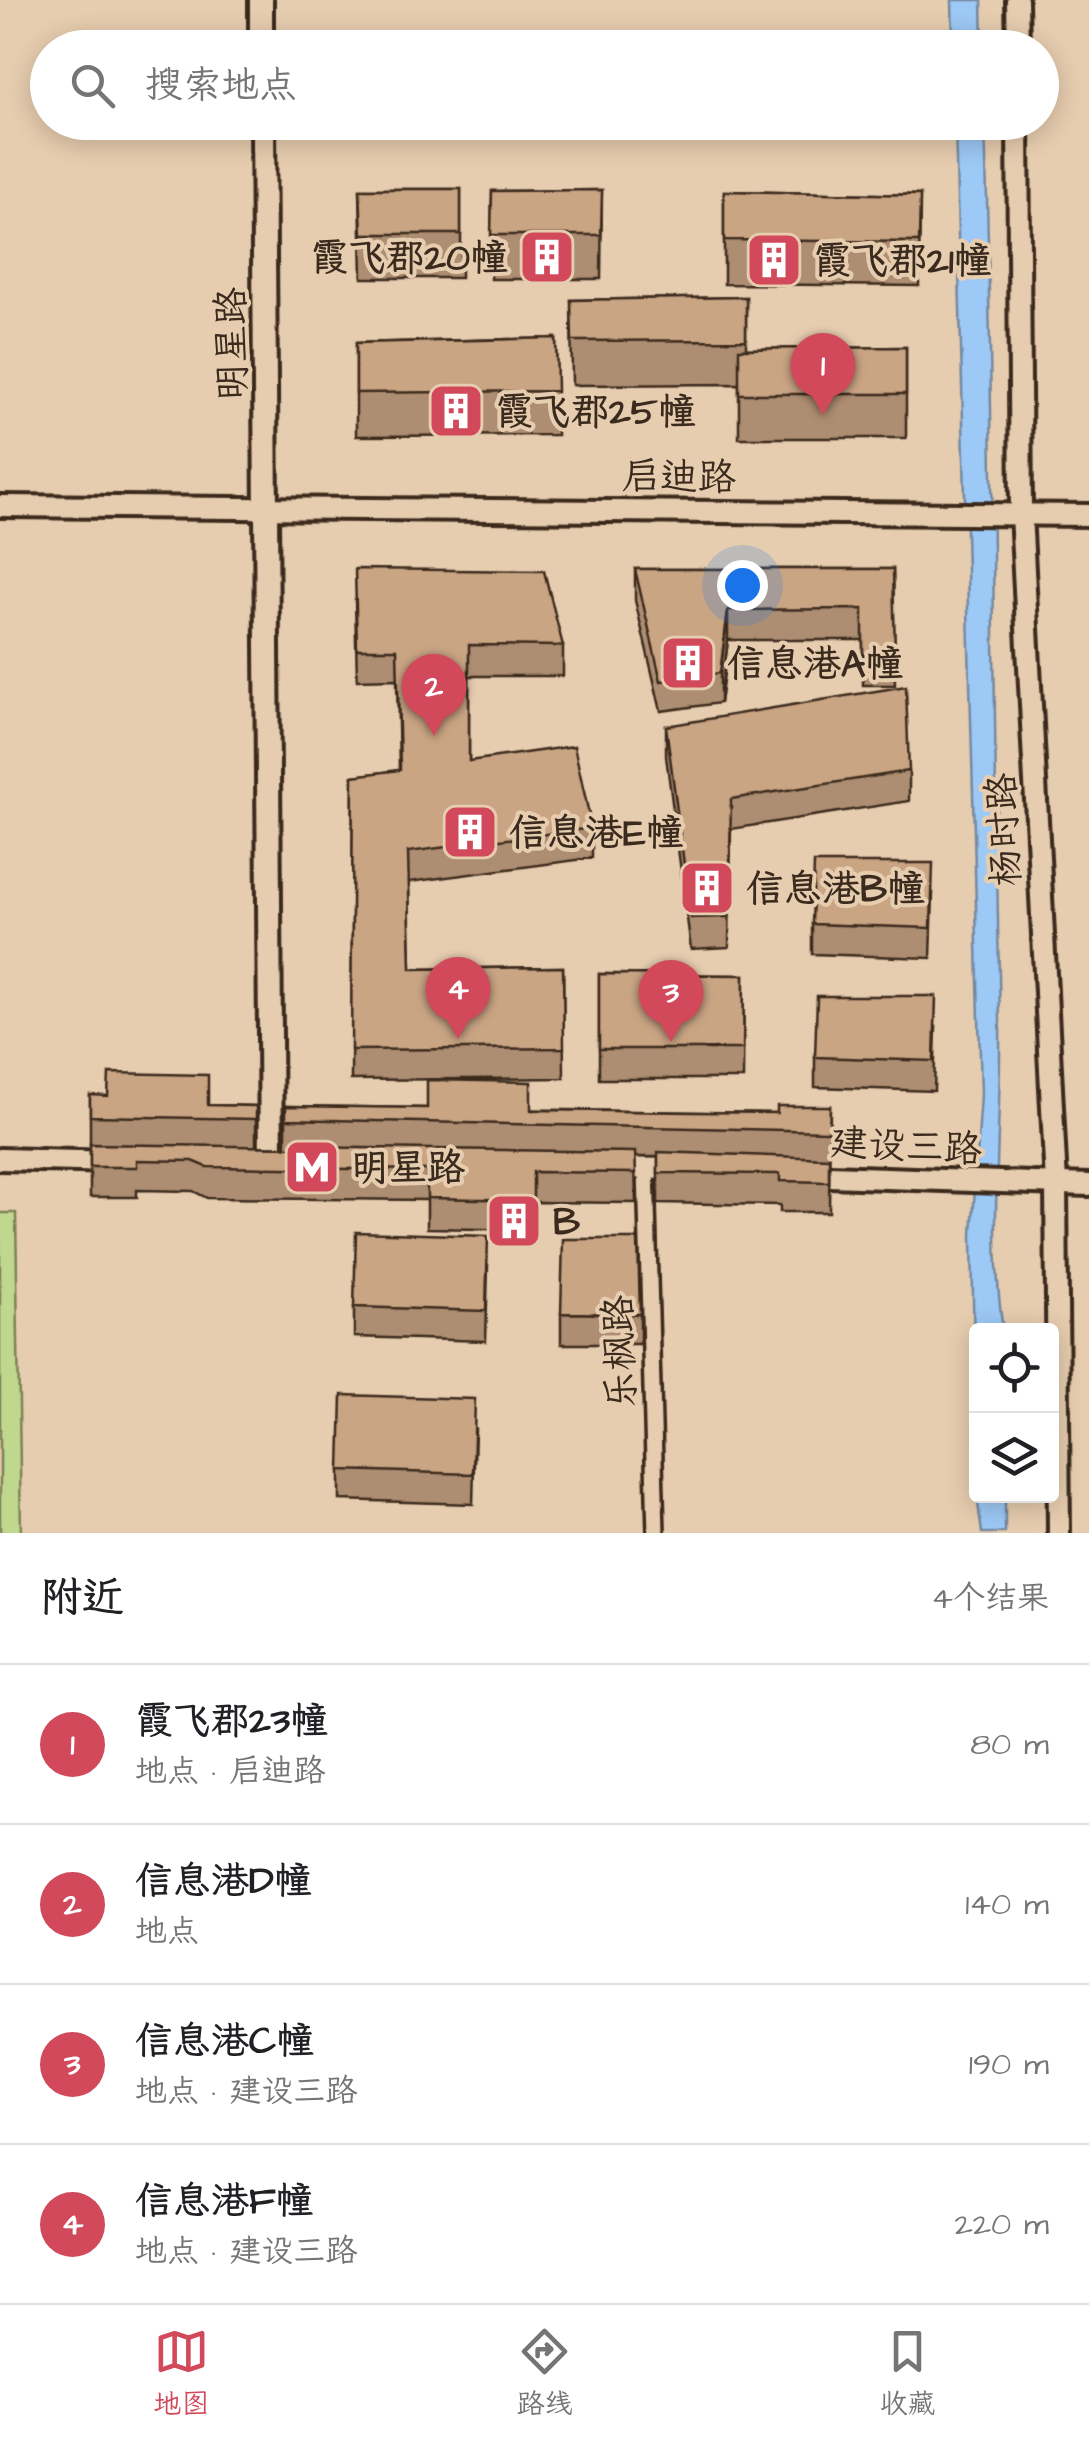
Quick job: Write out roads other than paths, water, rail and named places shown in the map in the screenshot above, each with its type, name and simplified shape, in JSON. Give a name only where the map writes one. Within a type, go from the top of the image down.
[{"type":"main road","points":[[261,0],[262,30]]},
{"type":"main road","name":"明星路","points":[[262,140],[270,1164]]},
{"type":"street","points":[[1018,0],[1018,30]]},
{"type":"street","name":"杨时路","points":[[1018,140],[1012,513],[1056,1184],[1059,1533]]},
{"type":"street","name":"启迪路","points":[[0,506],[1089,515]]},
{"type":"street","points":[[0,1159],[135,1162]]},
{"type":"street","points":[[597,1168],[700,1170]]},
{"type":"street","name":"乐枫路","points":[[646,1169],[656,1533]]},
{"type":"street","name":"建设三路","points":[[775,1174],[1089,1185]]},
{"type":"water","points":[[952,0],[982,0],[983,30],[953,30]]},
{"type":"water","points":[[955,140],[985,140],[1000,1021],[996,1254],[1002,1323],[973,1323],[972,1235],[981,1094]]},
{"type":"water","points":[[978,1503],[1005,1503],[1005,1533],[982,1533]]},
{"type":"place","name":"霞飞郡20幢","points":[[547,257]]},
{"type":"place","name":"霞飞郡21幢","points":[[774,260]]},
{"type":"place","name":"霞飞郡25幢","points":[[456,411]]},
{"type":"place","name":"霞飞郡23幢","points":[[823,415]]},
{"type":"place","name":"信息港A幢","points":[[688,663]]},
{"type":"place","name":"信息港D幢","points":[[434,736]]},
{"type":"place","name":"信息港E幢","points":[[470,832]]},
{"type":"place","name":"信息港B幢","points":[[707,888]]},
{"type":"place","name":"信息港F幢","points":[[458,1039]]},
{"type":"place","name":"信息港C幢","points":[[671,1042]]},
{"type":"place","name":"明星路","points":[[312,1167]]},
{"type":"place","name":"B","points":[[514,1221]]}]
